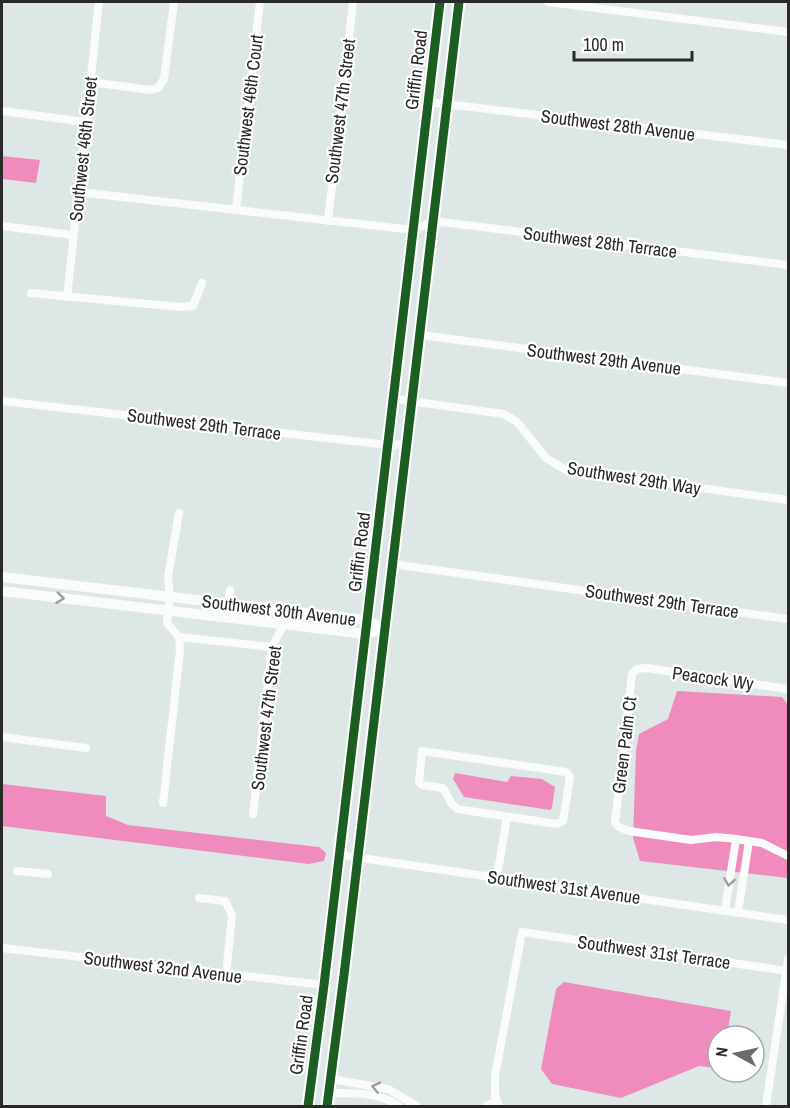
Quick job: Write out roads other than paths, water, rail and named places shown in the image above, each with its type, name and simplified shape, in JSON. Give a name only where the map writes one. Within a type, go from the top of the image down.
[{"type":"main road","name":"Griffin Road","points":[[308,1107],[340,855],[440,2]]},
{"type":"main road","name":"Griffin Road","points":[[327,1107],[459,2]]},
{"type":"main road","name":"Southwest 30th Avenue","points":[[2,577],[367,620],[385,629]]},
{"type":"main road","name":"Southwest 30th Avenue","points":[[2,591],[366,634],[385,629]]},
{"type":"main road","points":[[324,985],[334,1002],[337,1033]]},
{"type":"street","name":"Southwest 46th Street","points":[[67,297],[99,2]]},
{"type":"street","points":[[90,82],[151,90],[158,88],[164,79],[174,2]]},
{"type":"street","name":"Southwest 46th Court","points":[[236,209],[260,2]]},
{"type":"street","name":"Southwest 47th Street","points":[[328,221],[353,2]]},
{"type":"street","points":[[548,2],[789,32]]},
{"type":"street","name":"Southwest 28th Avenue","points":[[429,102],[789,145]]},
{"type":"street","points":[[2,111],[86,122]]},
{"type":"street","points":[[78,192],[414,230],[433,221]]},
{"type":"street","name":"Southwest 28th Terrace","points":[[433,221],[789,265]]},
{"type":"street","points":[[2,226],[73,235]]},
{"type":"street","points":[[31,293],[186,307],[193,306],[202,284]]},
{"type":"street","name":"Southwest 29th Avenue","points":[[420,335],[789,383]]},
{"type":"street","name":"Southwest 29th Way","points":[[394,399],[504,414],[517,422],[546,458],[564,469],[789,500]]},
{"type":"street","name":"Southwest 29th Terrace","points":[[2,400],[388,445],[407,444]]},
{"type":"street","points":[[163,803],[180,650],[179,637],[167,623],[170,597],[168,577],[179,513]]},
{"type":"street","name":"Southwest 29th Terrace","points":[[392,564],[789,619]]},
{"type":"street","points":[[228,603],[230,590]]},
{"type":"street","name":"Southwest 47th Street","points":[[253,814],[272,646],[285,624]]},
{"type":"street","points":[[179,637],[272,646]]},
{"type":"street","name":"Peacock Wy","points":[[637,669],[647,668],[789,689]]},
{"type":"street","name":"Green Palm Ct","points":[[637,669],[632,674],[615,823],[629,831],[681,838],[736,839]]},
{"type":"street","points":[[2,737],[86,748]]},
{"type":"street","points":[[422,751],[566,772],[570,777],[566,814],[563,821],[557,824],[507,817],[457,809],[442,788],[422,785],[419,782],[422,751]]},
{"type":"street","points":[[497,877],[507,817]]},
{"type":"street","points":[[725,910],[736,839],[762,843],[789,856]]},
{"type":"street","points":[[738,912],[749,841]]},
{"type":"street","name":"Southwest 31st Avenue","points":[[340,855],[789,920]]},
{"type":"street","points":[[16,871],[48,874]]},
{"type":"street","points":[[199,898],[225,901],[232,915],[226,974]]},
{"type":"street","name":"Southwest 31st Terrace","points":[[498,1104],[495,1096],[495,1076],[522,933],[787,971]]},
{"type":"street","name":"Southwest 32nd Avenue","points":[[2,948],[324,985]]},
{"type":"street","points":[[766,1107],[789,959]]},
{"type":"street","points":[[331,1079],[388,1089],[417,1107]]},
{"type":"street","points":[[329,1093],[372,1095],[384,1098],[399,1107]]},
{"type":"street","points":[[486,1107],[498,1104]]}]
